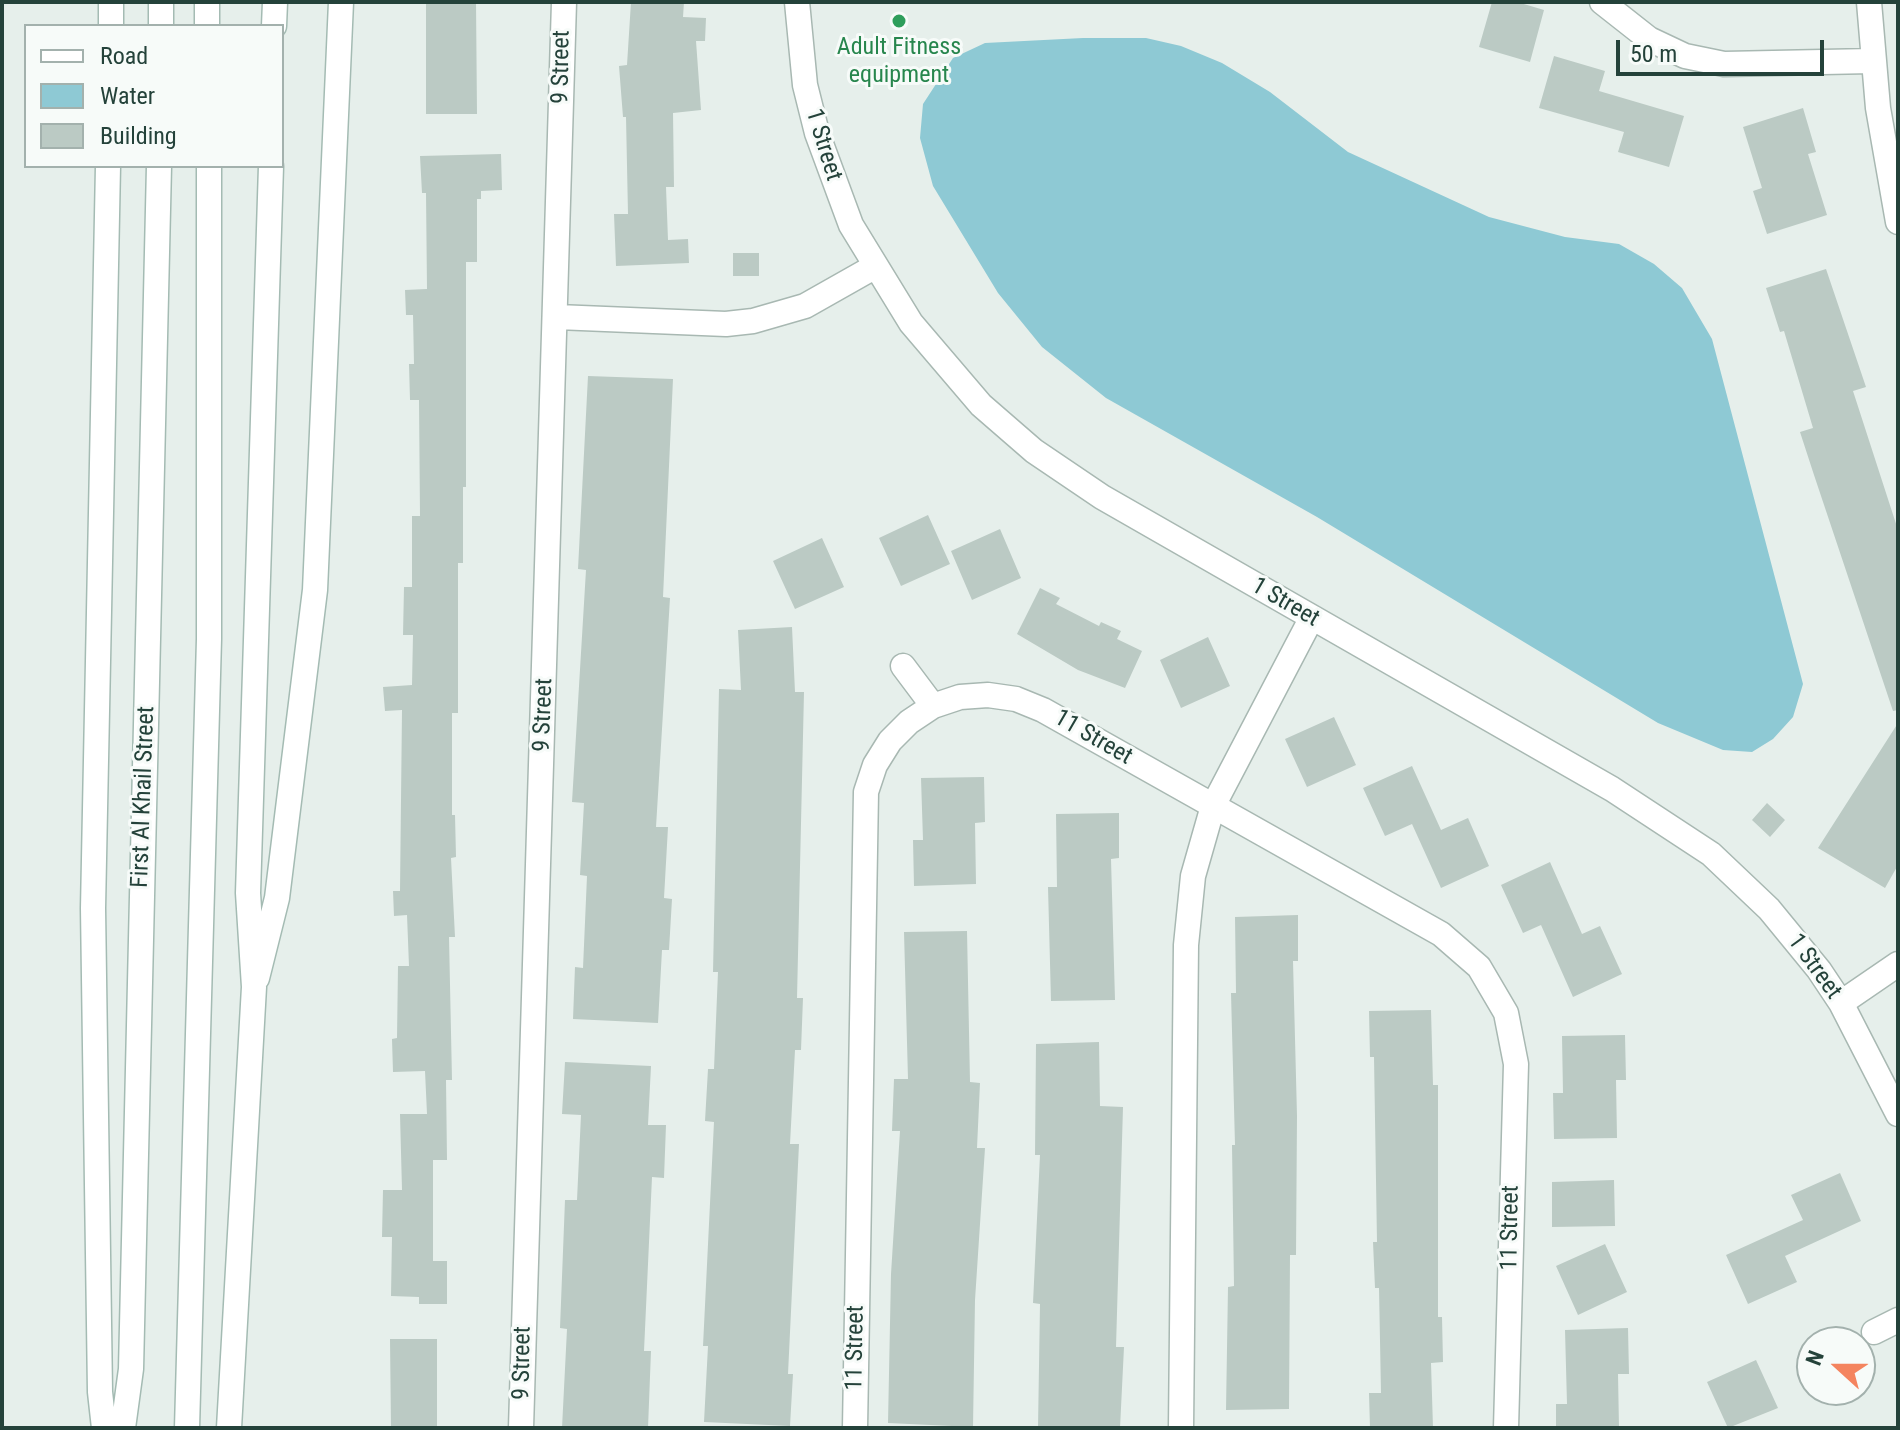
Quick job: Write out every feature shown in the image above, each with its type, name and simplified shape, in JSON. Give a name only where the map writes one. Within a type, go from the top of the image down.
[{"type":"street","points":[[111,2],[111,24]]},
{"type":"street","points":[[161,2],[161,24]]},
{"type":"street","points":[[207,2],[207,24]]},
{"type":"street","points":[[274,24],[275,2]]},
{"type":"street","points":[[254,987],[277,898],[315,590],[341,2]]},
{"type":"street","name":"9 Street","points":[[521,1428],[557,317],[564,2]]},
{"type":"street","name":"1 Street","points":[[797,2],[805,85],[817,133],[851,225],[911,323],[956,379],[1034,451],[1102,497],[1612,789],[1711,854],[1795,938],[1841,1003],[1898,1114]]},
{"type":"street","points":[[1602,2],[1649,39],[1685,56],[1724,64],[1872,61]]},
{"type":"street","points":[[1869,2],[1872,61],[1898,222]]},
{"type":"street","points":[[104,1428],[100,1392],[93,908],[108,168]]},
{"type":"street","name":"First Al Khail Street","points":[[123,1428],[131,1369],[159,168]]},
{"type":"street","points":[[187,1428],[209,655],[209,168]]},
{"type":"street","points":[[229,1428],[254,987],[248,893],[271,168]]},
{"type":"street","points":[[557,317],[726,324],[753,321],[805,306],[874,267]]},
{"type":"street","points":[[1181,1428],[1188,913],[1193,876],[1213,806],[1311,619]]},
{"type":"street","points":[[903,666],[933,706]]},
{"type":"street","name":"11 Street","points":[[855,1428],[866,792],[875,765],[890,741],[909,722],[933,706],[974,696],[1016,699],[1043,710],[1462,948],[1494,989],[1506,1013],[1516,1064],[1506,1428]]},
{"type":"street","points":[[1841,1003],[1898,964]]},
{"type":"street","points":[[1876,1331],[1898,1320]]},
{"type":"water","points":[[1146,38],[1181,46],[1222,63],[1270,92],[1348,152],[1489,217],[1565,237],[1619,244],[1654,264],[1682,288],[1712,339],[1803,684],[1793,717],[1773,739],[1752,752],[1723,750],[1658,723],[1317,517],[1106,398],[1042,347],[998,293],[933,186],[920,138],[923,104],[953,58],[985,43]]},
{"type":"building","points":[[426,2],[476,2],[477,114],[426,114]]},
{"type":"building","points":[[631,2],[684,2],[683,17],[706,18],[705,41],[696,41],[701,110],[673,113],[674,187],[666,187],[668,240],[688,239],[689,263],[616,266],[614,214],[628,214],[626,117],[623,117],[619,66],[627,65]]},
{"type":"building","points":[[1492,2],[1517,2],[1544,10],[1530,62],[1479,47]]},
{"type":"building","points":[[1554,56],[1605,71],[1599,91],[1684,116],[1669,167],[1618,152],[1624,132],[1539,108]]},
{"type":"building","points":[[1803,108],[1816,152],[1808,154],[1827,215],[1767,234],[1753,191],[1762,188],[1743,127]]},
{"type":"building","points":[[501,154],[502,190],[481,191],[481,199],[477,199],[477,262],[466,262],[466,487],[463,487],[463,563],[458,563],[458,713],[452,713],[452,815],[455,815],[456,857],[451,858],[455,937],[449,937],[452,1080],[446,1080],[447,1160],[433,1160],[433,1261],[447,1261],[447,1304],[419,1304],[419,1297],[391,1296],[392,1237],[382,1237],[383,1190],[402,1190],[400,1114],[427,1114],[425,1071],[393,1072],[392,1039],[397,1038],[398,966],[409,966],[407,915],[394,916],[393,891],[400,891],[402,710],[385,711],[383,687],[412,685],[413,635],[403,635],[404,587],[412,587],[412,516],[420,516],[419,400],[410,400],[409,364],[414,364],[413,315],[406,315],[405,290],[427,289],[426,193],[422,193],[420,156]]},
{"type":"building","points":[[733,253],[759,253],[759,276],[733,276]]},
{"type":"building","points":[[1826,269],[1866,387],[1853,391],[1898,530],[1898,710],[1893,711],[1800,432],[1813,428],[1784,331],[1780,332],[1766,288]]},
{"type":"building","points":[[588,376],[673,379],[663,597],[670,598],[656,827],[668,827],[664,898],[672,899],[669,950],[662,950],[658,1023],[573,1019],[575,967],[583,968],[587,876],[580,875],[584,803],[572,802],[586,570],[578,569]]},
{"type":"building","points":[[928,515],[950,564],[901,586],[879,538]]},
{"type":"building","points":[[1000,529],[1021,578],[972,600],[951,551]]},
{"type":"building","points":[[822,538],[844,587],[795,609],[773,561]]},
{"type":"building","points":[[1040,588],[1060,598],[1056,604],[1099,626],[1101,622],[1121,631],[1117,639],[1142,651],[1125,688],[1078,670],[1017,634]]},
{"type":"building","points":[[792,627],[795,692],[804,692],[797,998],[803,998],[801,1050],[795,1050],[790,1144],[799,1144],[788,1374],[793,1374],[790,1426],[704,1422],[708,1346],[703,1346],[714,1122],[705,1121],[708,1069],[714,1069],[718,972],[713,972],[719,689],[741,690],[738,630]]},
{"type":"building","points":[[1208,637],[1230,686],[1181,708],[1160,660]]},
{"type":"building","points":[[1334,717],[1356,765],[1307,787],[1285,739]]},
{"type":"building","points":[[1898,723],[1898,865],[1885,888],[1818,848]]},
{"type":"building","points":[[1412,766],[1441,830],[1468,818],[1489,866],[1441,888],[1412,824],[1385,836],[1363,788]]},
{"type":"building","points":[[984,777],[985,822],[975,823],[976,884],[914,886],[913,840],[923,840],[921,778]]},
{"type":"building","points":[[1767,803],[1785,820],[1770,837],[1752,820]]},
{"type":"building","points":[[1119,813],[1119,858],[1111,859],[1115,1000],[1051,1001],[1048,887],[1057,887],[1056,814]]},
{"type":"building","points":[[1550,862],[1582,934],[1600,926],[1622,974],[1573,997],[1541,925],[1523,933],[1501,885]]},
{"type":"building","points":[[1298,915],[1298,961],[1293,961],[1297,1116],[1296,1255],[1290,1255],[1289,1409],[1226,1410],[1228,1287],[1234,1286],[1232,1145],[1235,1145],[1231,993],[1236,993],[1235,917]]},
{"type":"building","points":[[967,931],[970,1082],[980,1083],[977,1148],[985,1148],[975,1300],[973,1427],[888,1423],[891,1274],[900,1131],[892,1131],[894,1079],[908,1079],[904,932]]},
{"type":"building","points":[[1431,1010],[1433,1085],[1438,1085],[1438,1317],[1442,1317],[1443,1362],[1431,1363],[1433,1428],[1370,1428],[1369,1393],[1381,1393],[1379,1288],[1375,1288],[1373,1242],[1377,1242],[1374,1057],[1370,1057],[1369,1011]]},
{"type":"building","points":[[1625,1035],[1626,1080],[1616,1080],[1617,1138],[1554,1139],[1553,1093],[1563,1093],[1562,1036]]},
{"type":"building","points":[[1099,1042],[1100,1106],[1123,1107],[1116,1347],[1124,1347],[1120,1428],[1038,1428],[1040,1304],[1033,1303],[1040,1155],[1035,1155],[1036,1044]]},
{"type":"building","points":[[565,1062],[651,1066],[648,1125],[666,1125],[664,1178],[652,1177],[644,1351],[651,1351],[648,1428],[562,1428],[567,1329],[560,1328],[565,1200],[577,1200],[581,1115],[562,1114]]},
{"type":"building","points":[[1840,1173],[1861,1221],[1785,1256],[1797,1282],[1748,1304],[1726,1255],[1803,1220],[1791,1195]]},
{"type":"building","points":[[1614,1180],[1615,1226],[1552,1227],[1552,1182]]},
{"type":"building","points":[[1605,1244],[1627,1292],[1578,1315],[1556,1266]]},
{"type":"building","points":[[1628,1328],[1629,1374],[1618,1374],[1619,1428],[1556,1428],[1556,1404],[1567,1404],[1565,1330]]},
{"type":"building","points":[[390,1339],[437,1339],[437,1428],[391,1428]]},
{"type":"building","points":[[1756,1360],[1778,1408],[1728,1428],[1707,1382]]},
{"type":"place","name":"Adult Fitness equipment","points":[[899,21]]}]
